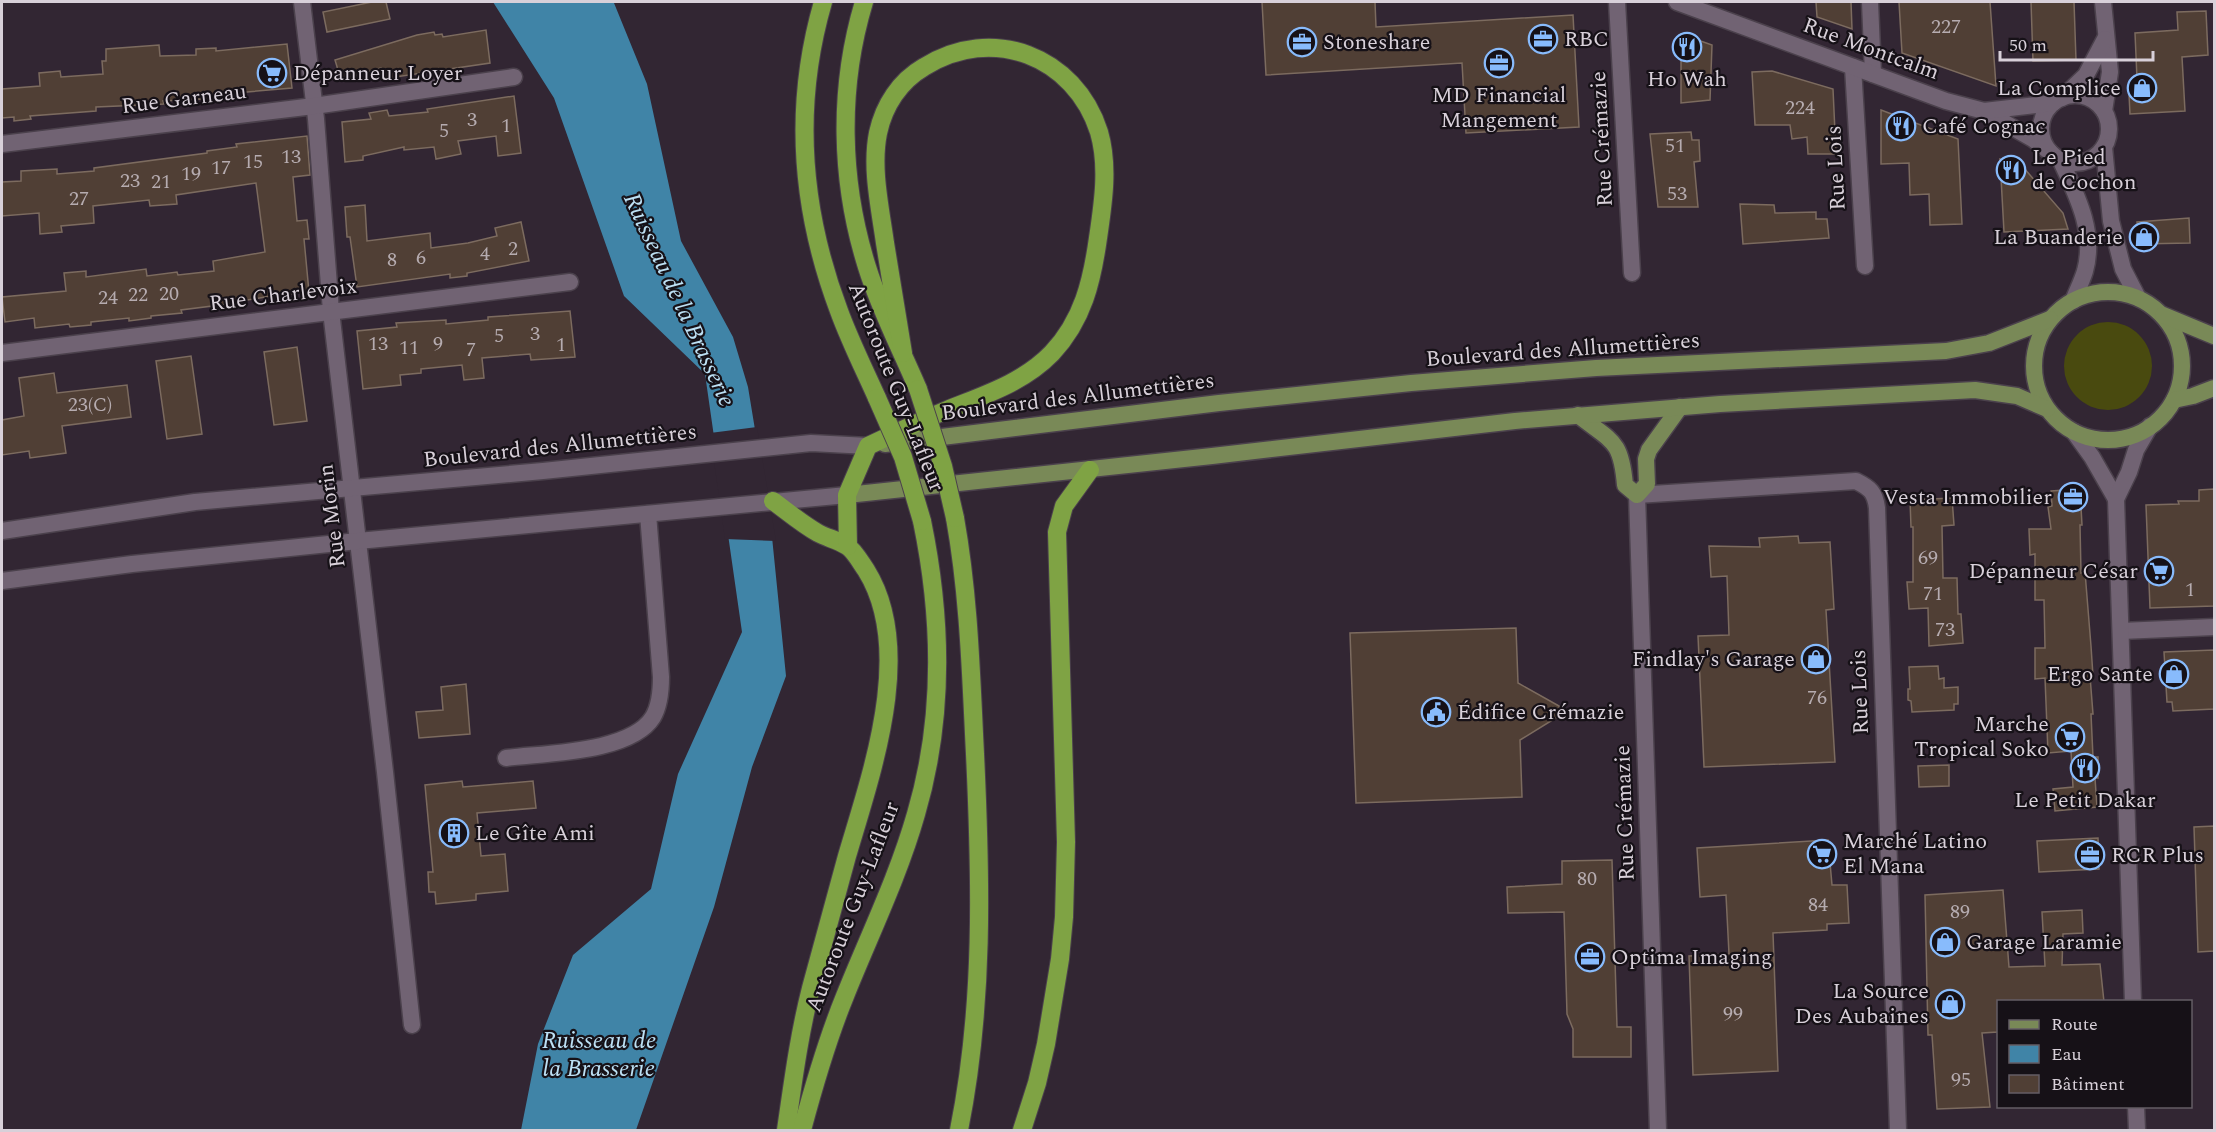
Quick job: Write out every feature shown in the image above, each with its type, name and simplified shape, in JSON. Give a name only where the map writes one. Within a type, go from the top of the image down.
[{"type":"highway","name":"Autoroute Guy-Lafleur","points":[[801,1131],[818,1072],[844,998],[902,856],[916,813],[936,710],[937,664],[935,605],[922,521],[903,457],[847,332],[827,277],[807,189],[804,128],[806,89],[811,50],[823,2]]},
{"type":"highway","name":"Autoroute Guy-Lafleur","points":[[864,2],[852,50],[845,119],[847,167],[853,210],[867,267],[918,389],[937,444],[955,518],[964,578],[969,639],[979,882],[976,1006],[968,1080],[959,1131]]},
{"type":"highway","points":[[848,546],[847,495],[868,447],[1021,378],[1052,352],[1071,329],[1082,309],[1091,278],[1100,227],[1104,173],[1101,143],[1089,109],[1076,89],[1055,69],[1033,56],[995,48],[956,52],[931,62],[914,74],[900,87],[886,108],[878,132],[876,170],[903,353]]},
{"type":"highway","points":[[1022,1131],[1046,1044],[1064,917],[1066,842],[1057,532],[1064,506],[1090,470]]},
{"type":"highway","points":[[786,506],[815,532],[848,546],[871,579],[879,597],[886,620],[888,646],[885,706],[873,769],[800,1031],[786,1131]]},
{"type":"main road","points":[[2162,314],[2174,331],[2181,351],[2181,380],[2168,411],[2138,434],[2113,440],[2088,438],[2074,432],[2057,420],[2047,409],[2037,386],[2034,363],[2036,346],[2050,319],[2073,301],[2092,293],[2121,292],[2138,298],[2162,314],[2214,336]]},
{"type":"main road","name":"Boulevard des Allumettières","points":[[868,447],[1230,401],[1411,383],[1606,367],[1946,351],[1989,343],[2050,319]]},
{"type":"main road","points":[[2174,400],[2214,388]]},
{"type":"main road","points":[[847,495],[1578,415],[1680,407],[1975,390],[2017,396],[2047,409]]},
{"type":"main road","points":[[1578,415],[1618,447],[1623,459],[1625,485],[1637,495],[1647,484],[1646,459],[1649,450],[1680,407]]},
{"type":"street","name":"Rue Morin","points":[[303,2],[331,311],[412,1025]]},
{"type":"street","name":"Rue Crémazie","points":[[1617,2],[1632,273]]},
{"type":"street","name":"Rue Montcalm","points":[[1677,2],[1946,101],[1984,111],[2032,139],[2055,156]]},
{"type":"street","points":[[1870,2],[1873,74]]},
{"type":"street","points":[[2103,2],[2110,72],[2104,111],[2109,129],[2104,147],[2111,221],[2123,269],[2138,298]]},
{"type":"street","points":[[2073,301],[2085,272],[2088,237],[2080,202],[2055,156],[2045,144],[2042,122],[2046,112],[2086,75],[2105,39]]},
{"type":"street","name":"Rue Lois","points":[[1853,67],[1865,266]]},
{"type":"street","name":"Rue Garneau","points":[[2,144],[314,106],[514,78]]},
{"type":"street","points":[[2057,101],[2080,96],[2097,103],[2104,111]]},
{"type":"street","name":"Rue Montcalm","points":[[1984,111],[2057,101]]},
{"type":"street","points":[[2055,156],[2079,162],[2098,154],[2104,147]]},
{"type":"street","name":"Rue Charlevoix","points":[[2,353],[570,282]]},
{"type":"street","points":[[2116,500],[2136,450],[2150,426]]},
{"type":"street","points":[[2074,432],[2092,457],[2116,500],[2133,1000]]},
{"type":"street","name":"Boulevard des Allumettières","points":[[2,531],[195,502],[352,489],[811,443],[868,447]]},
{"type":"street","name":"Rue Lois","points":[[1637,495],[1856,481],[1868,487],[1875,495],[1898,1131]]},
{"type":"street","points":[[2,581],[132,564],[358,541],[712,508],[786,506],[847,495]]},
{"type":"street","name":"Rue Crémazie","points":[[1637,495],[1658,1131]]},
{"type":"street","points":[[506,758],[610,745],[634,734],[654,717],[661,692],[661,677],[648,514]]},
{"type":"street","points":[[2121,631],[2214,627]]},
{"type":"street","points":[[2136,1108],[2137,1131]]},
{"type":"shaded area","points":[[2108,322],[2125,325],[2139,335],[2149,349],[2152,366],[2149,383],[2139,397],[2125,407],[2108,410],[2091,407],[2077,397],[2067,383],[2064,366],[2067,349],[2077,335],[2091,325]]},
{"type":"water","name":"Ruisseau de la Brasserie","points":[[493,2],[614,3],[647,84],[681,241],[733,337],[748,387],[771,527],[786,676],[752,767],[714,907],[636,1130],[521,1130],[538,1044],[573,955],[651,889],[678,774],[742,632],[705,374],[624,296],[554,98]]},
{"type":"pier","points":[[757,427],[776,541],[725,539],[710,433]]},
{"type":"building","points":[[372,2],[386,2],[390,19],[327,32],[323,12]]},
{"type":"building","points":[[1262,2],[1375,2],[1376,27],[1573,15],[1579,127],[1466,133],[1462,63],[1266,75]]},
{"type":"building","points":[[1816,2],[1851,2],[1852,29],[1817,17]]},
{"type":"building","points":[[1899,2],[1990,2],[1996,86],[1902,53]]},
{"type":"building","points":[[2031,2],[2074,2],[2076,60],[2033,61]]},
{"type":"building","points":[[2206,11],[2208,55],[2182,57],[2185,111],[2130,114],[2129,94],[2135,94],[2135,79],[2137,79],[2135,33],[2178,30],[2177,12]]},
{"type":"building","points":[[486,30],[490,63],[382,79],[381,68],[341,80],[335,60],[417,35],[434,32],[435,35],[442,34],[443,37]]},
{"type":"building","points":[[1681,34],[1712,45],[1710,100],[1681,103]]},
{"type":"building","points":[[287,44],[292,88],[223,94],[224,98],[163,101],[164,104],[96,107],[96,111],[30,116],[31,119],[14,121],[14,117],[2,118],[2,89],[40,86],[39,73],[60,71],[61,77],[103,74],[102,61],[106,61],[106,49],[159,45],[160,56],[196,55],[196,49],[216,48],[216,51]]},
{"type":"building","points":[[1772,71],[1833,89],[1836,154],[1808,154],[1807,137],[1792,139],[1790,125],[1755,125],[1752,72]]},
{"type":"building","points":[[514,96],[521,153],[498,156],[496,136],[458,141],[461,154],[436,159],[434,147],[404,150],[404,147],[363,156],[363,160],[345,162],[342,122],[371,119],[369,113],[387,110],[389,116],[428,112],[427,109]]},
{"type":"building","points":[[1881,110],[1958,139],[1962,224],[1930,225],[1929,194],[1910,195],[1909,163],[1881,164]]},
{"type":"building","points":[[1691,132],[1692,140],[1699,140],[1700,161],[1694,162],[1698,207],[1658,207],[1650,134]]},
{"type":"building","points":[[307,136],[310,175],[293,177],[297,221],[307,220],[309,239],[304,239],[309,292],[181,310],[182,313],[151,316],[151,318],[91,322],[91,325],[70,327],[69,324],[35,328],[34,318],[5,322],[2,297],[66,291],[64,273],[86,271],[86,277],[146,269],[147,276],[177,272],[178,275],[214,271],[213,261],[265,252],[256,183],[176,195],[177,204],[150,206],[149,200],[93,206],[94,223],[61,226],[62,232],[40,234],[39,213],[2,216],[2,182],[21,181],[21,171],[57,169],[57,174],[94,171],[94,168],[207,153],[207,151],[237,147],[236,144]]},
{"type":"building","points":[[2000,159],[2023,167],[2063,213],[2068,229],[2004,232]]},
{"type":"building","points":[[1740,204],[1774,205],[1775,213],[1816,212],[1816,219],[1827,219],[1829,238],[1743,244]]},
{"type":"building","points":[[365,205],[367,241],[430,233],[431,248],[497,236],[495,228],[521,222],[529,261],[467,273],[467,276],[450,278],[450,274],[357,287],[350,237],[347,237],[345,207]]},
{"type":"building","points":[[2189,218],[2190,243],[2138,244],[2137,222]]},
{"type":"building","points":[[570,311],[575,357],[531,360],[530,354],[482,358],[484,378],[464,380],[462,365],[421,369],[421,373],[400,375],[401,385],[363,389],[357,331],[397,327],[396,323],[446,320],[446,324],[488,320],[488,317]]},
{"type":"building","points":[[297,347],[307,421],[274,425],[264,352]]},
{"type":"building","points":[[191,356],[202,434],[167,439],[156,361]]},
{"type":"building","points":[[54,373],[57,393],[127,385],[131,417],[62,426],[66,453],[30,458],[29,451],[2,455],[2,420],[24,416],[19,378]]},
{"type":"building","points":[[2080,489],[2081,573],[2085,572],[2093,676],[2090,676],[2093,757],[2098,757],[2098,778],[2095,778],[2097,807],[2055,811],[2053,789],[2073,787],[2071,751],[2048,753],[2045,678],[2035,679],[2035,648],[2045,648],[2044,600],[2035,600],[2035,554],[2030,555],[2029,529],[2051,529],[2048,507],[2052,506],[2051,491]]},
{"type":"building","points":[[2214,489],[2214,606],[2150,608],[2146,505],[2199,501],[2199,490]]},
{"type":"building","points":[[1952,498],[1954,525],[1942,526],[1943,578],[1957,578],[1958,614],[1961,614],[1963,643],[1929,646],[1928,608],[1909,609],[1907,582],[1913,582],[1913,527],[1911,527],[1910,500]]},
{"type":"building","points":[[1798,536],[1799,543],[1830,542],[1834,609],[1826,610],[1835,762],[1704,767],[1698,636],[1729,635],[1727,576],[1711,577],[1709,546],[1760,547],[1759,538]]},
{"type":"building","name":"Édifice Crémazie","points":[[1516,628],[1518,683],[1559,706],[1559,716],[1520,740],[1522,797],[1356,803],[1350,633]]},
{"type":"building","points":[[2214,650],[2214,709],[2173,711],[2172,702],[2167,702],[2164,652]]},
{"type":"building","points":[[1938,666],[1939,679],[1944,678],[1944,688],[1958,687],[1958,704],[1954,704],[1954,710],[1912,712],[1911,701],[1908,700],[1909,667]]},
{"type":"building","points":[[466,684],[470,734],[419,738],[416,712],[443,710],[441,687]]},
{"type":"building","points":[[1949,765],[1949,786],[1919,787],[1918,766]]},
{"type":"building","name":"Le Gîte Ami","points":[[462,781],[463,787],[533,781],[536,808],[477,813],[481,856],[505,854],[508,891],[476,894],[476,900],[436,904],[435,892],[429,892],[428,872],[433,872],[425,785]]},
{"type":"building","points":[[2214,826],[2214,951],[2198,952],[2194,827]]},
{"type":"building","points":[[2098,838],[2099,869],[2039,872],[2037,841]]},
{"type":"building","points":[[1828,840],[1832,885],[1847,885],[1849,923],[1827,924],[1827,930],[1773,933],[1778,1071],[1693,1075],[1689,956],[1729,954],[1726,895],[1700,897],[1697,848]]},
{"type":"building","name":"Optima Imaging","points":[[1612,860],[1617,1027],[1631,1027],[1631,1057],[1573,1057],[1573,1029],[1567,1014],[1564,912],[1508,913],[1507,887],[1562,884],[1562,861]]},
{"type":"building","points":[[2003,890],[2009,967],[2045,966],[2042,912],[2082,910],[2083,933],[2063,934],[2062,965],[2100,964],[2104,1000],[1997,1000],[1997,1032],[1982,1033],[1990,1107],[1937,1109],[1932,1035],[1928,1035],[1925,895]]},
{"type":"place","name":"RBC","points":[[1543,39]]},
{"type":"place","name":"Stoneshare","points":[[1302,42]]},
{"type":"place","name":"Ho Wah","points":[[1687,47]]},
{"type":"place","name":"MD Financial Mangement","points":[[1499,63]]},
{"type":"place","name":"Dépanneur Loyer","points":[[272,73]]},
{"type":"place","name":"La Complice","points":[[2142,88]]},
{"type":"place","name":"Café Cognac","points":[[1901,126]]},
{"type":"place","name":"Le Pied de Cochon","points":[[2011,170]]},
{"type":"place","name":"La Buanderie","points":[[2144,237]]},
{"type":"place","name":"Vesta Immobilier","points":[[2073,497]]},
{"type":"place","name":"Dépanneur César","points":[[2159,571]]},
{"type":"place","name":"Findlay's Garage","points":[[1816,659]]},
{"type":"place","name":"Ergo Sante","points":[[2174,674]]},
{"type":"place","name":"Édifice Crémazie","points":[[1436,712]]},
{"type":"place","name":"Marche Tropical Soko","points":[[2070,737]]},
{"type":"place","name":"Le Petit Dakar","points":[[2085,768]]},
{"type":"place","name":"Le Gîte Ami","points":[[454,833]]},
{"type":"place","name":"Marché Latino El Mana","points":[[1822,854]]},
{"type":"place","name":"RCR Plus","points":[[2090,855]]},
{"type":"place","name":"Garage Laramie","points":[[1945,942]]},
{"type":"place","name":"Optima Imaging","points":[[1590,957]]},
{"type":"place","name":"La Source Des Aubaines","points":[[1950,1004]]}]
